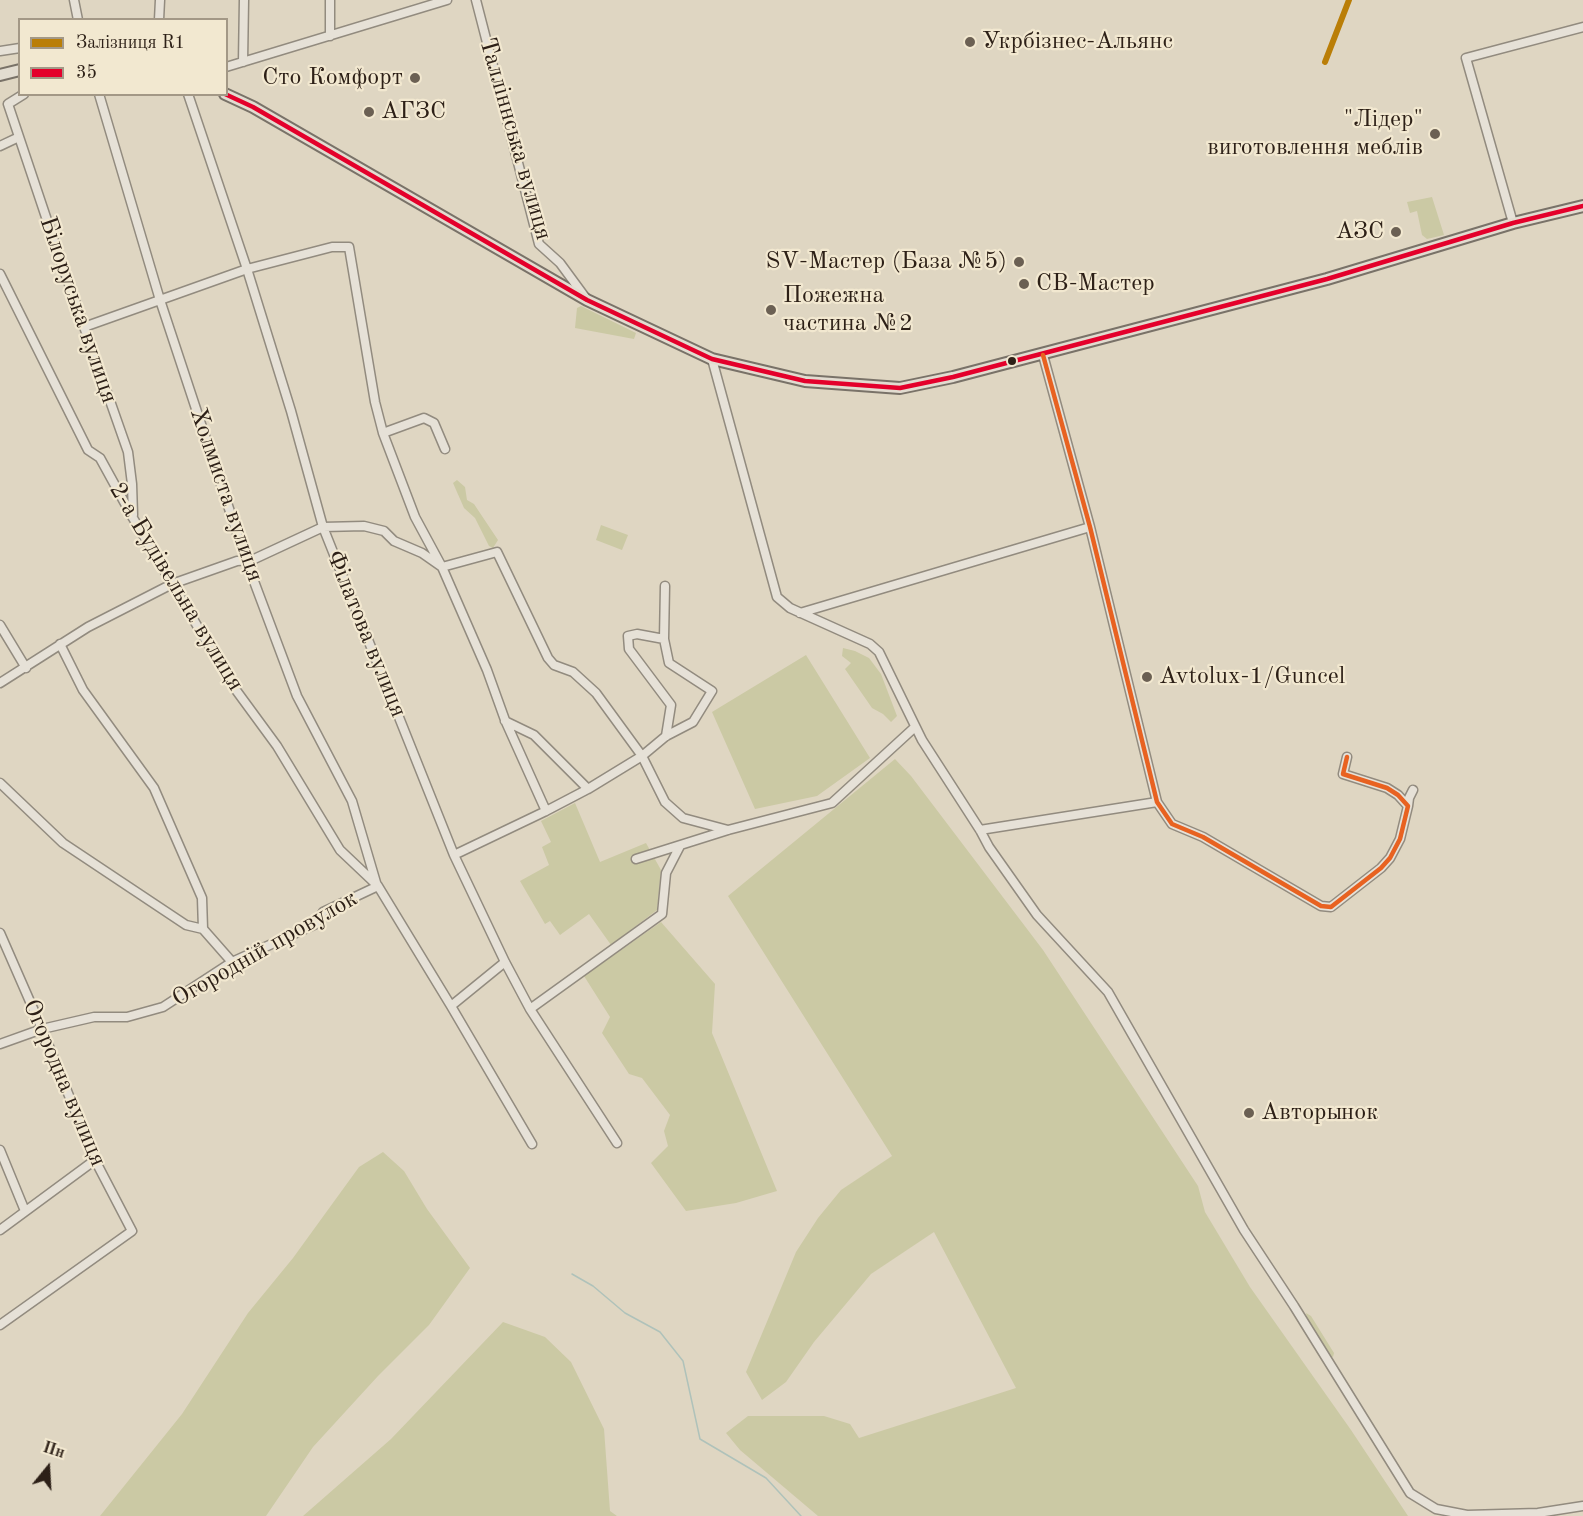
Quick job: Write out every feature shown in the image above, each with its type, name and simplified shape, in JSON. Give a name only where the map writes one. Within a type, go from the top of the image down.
[{"type":"main road","points":[[0,75],[18,70]]},
{"type":"main road","points":[[228,95],[254,107],[586,300],[712,360],[804,381],[900,388],[1043,355],[1327,279],[1514,223],[1583,206]]},
{"type":"street","points":[[74,0],[78,18]]},
{"type":"street","points":[[159,18],[160,0]]},
{"type":"street","points":[[243,62],[244,0]]},
{"type":"street","points":[[330,0],[330,36]]},
{"type":"street","points":[[228,66],[447,0]]},
{"type":"street","name":"Талліннська вулиця","points":[[476,0],[539,244],[560,263],[586,300]]},
{"type":"street","points":[[1514,223],[1466,58],[1583,27]]},
{"type":"street","points":[[0,51],[18,48]]},
{"type":"street","name":"Білоруська вулиця","points":[[21,96],[8,104],[128,452],[133,518]]},
{"type":"street","name":"Холмиста вулиця","points":[[100,96],[160,300],[246,560],[297,696],[352,801],[378,886]]},
{"type":"street","name":"Філатова вулиця","points":[[189,96],[247,269],[291,411],[323,527],[454,855],[530,1009],[618,1143]]},
{"type":"street","points":[[0,146],[19,137]]},
{"type":"street","points":[[84,327],[247,269],[332,248],[349,247],[375,402],[383,433],[415,517],[442,567],[487,670],[505,720],[546,811]]},
{"type":"street","name":"2-а Будівельна вулиця","points":[[0,274],[88,450],[100,458],[233,686],[277,746],[340,850],[378,886]]},
{"type":"street","points":[[1043,355],[1090,527],[1157,802],[1172,824],[1203,837],[1321,906],[1331,907],[1381,868],[1390,858],[1400,838],[1408,798],[1413,790]]},
{"type":"street","points":[[712,360],[777,597],[790,608],[870,644],[879,651],[915,727],[989,847],[1037,915],[1108,992],[1244,1230],[1410,1492],[1436,1509],[1467,1515],[1538,1513],[1583,1506]]},
{"type":"street","points":[[383,433],[424,418],[434,423],[445,449]]},
{"type":"street","points":[[0,683],[121,608],[172,584],[237,561],[252,560],[323,527],[364,526],[384,531],[394,541],[422,553],[442,567]]},
{"type":"street","points":[[800,613],[1090,527]]},
{"type":"street","points":[[442,567],[497,552],[548,658],[554,665],[573,672],[596,693],[642,756],[665,802],[683,818],[728,830]]},
{"type":"street","points":[[454,855],[588,789],[642,756],[666,736],[693,722],[712,691],[669,663],[664,639],[665,586]]},
{"type":"street","points":[[0,625],[26,668]]},
{"type":"street","points":[[664,639],[637,634],[628,636],[629,649],[671,705],[666,736]]},
{"type":"street","points":[[60,644],[83,690],[154,788],[202,898],[203,929]]},
{"type":"street","points":[[505,720],[534,735],[588,789]]},
{"type":"street","points":[[636,859],[728,830],[832,803],[915,727]]},
{"type":"street","points":[[1347,757],[1343,774],[1387,788],[1398,795],[1408,806]]},
{"type":"street","points":[[0,783],[63,843],[186,925],[203,929],[232,962]]},
{"type":"street","points":[[980,830],[1157,802]]},
{"type":"street","points":[[530,1009],[662,914],[666,873],[680,846]]},
{"type":"street","name":"Огородній провулок","points":[[0,1044],[42,1029],[94,1017],[127,1017],[163,1007],[232,962],[316,924],[323,912],[378,886],[532,1144]]},
{"type":"street","name":"Огородна вулиця","points":[[0,933],[95,1160],[132,1230],[0,1325]]},
{"type":"street","points":[[451,1006],[505,962]]},
{"type":"street","points":[[0,1150],[25,1211]]},
{"type":"street","points":[[0,1230],[95,1160]]},
{"type":"shaded area","points":[[1432,197],[1444,235],[1427,239],[1422,235],[1417,211],[1410,213],[1407,202]]},
{"type":"shaded area","points":[[581,306],[636,333],[634,339],[575,328],[577,308]]},
{"type":"shaded area","points":[[457,480],[465,487],[467,500],[474,504],[498,540],[493,548],[489,546],[475,518],[464,508],[453,483]]},
{"type":"shaded area","points":[[601,525],[628,535],[622,550],[596,540]]},
{"type":"shaded area","points":[[843,648],[869,658],[881,674],[897,716],[891,722],[872,708],[845,669],[851,663],[842,656]]},
{"type":"shaded area","points":[[806,655],[870,758],[817,796],[755,809],[712,712]]},
{"type":"shaded area","points":[[895,759],[911,776],[1043,950],[1198,1186],[1205,1212],[1250,1287],[1351,1430],[1408,1516],[818,1516],[740,1450],[726,1433],[748,1416],[824,1416],[850,1424],[859,1438],[1016,1388],[934,1232],[871,1274],[814,1342],[786,1382],[762,1400],[746,1372],[796,1252],[818,1218],[841,1190],[892,1156],[728,896]]},
{"type":"shaded area","points":[[575,803],[600,862],[646,843],[661,870],[657,910],[611,945],[589,914],[560,935],[550,921],[545,924],[520,881],[549,865],[542,847],[551,842],[541,821]]},
{"type":"shaded area","points":[[661,922],[715,984],[712,1033],[777,1191],[736,1203],[686,1211],[651,1163],[668,1146],[664,1131],[670,1115],[642,1078],[629,1074],[602,1033],[610,1017],[584,976]]},
{"type":"shaded area","points":[[383,1152],[404,1171],[427,1209],[470,1268],[429,1325],[378,1376],[313,1447],[266,1516],[100,1516],[182,1414],[248,1313],[293,1258],[359,1167]]},
{"type":"shaded area","points":[[1306,1313],[1311,1316],[1334,1353],[1333,1357],[1330,1356],[1307,1319]]},
{"type":"shaded area","points":[[503,1322],[545,1337],[571,1362],[604,1429],[610,1511],[617,1516],[303,1516],[391,1439]]},
{"type":"waterway","points":[[572,1274],[593,1286],[625,1313],[660,1332],[683,1361],[700,1439],[766,1478],[801,1516]]},
{"type":"rail line","name":"R1","points":[[1325,62],[1349,0]]},
{"type":"transit line","name":"35","points":[[228,95],[253,107],[587,300],[712,359],[805,381],[900,388],[953,377],[1327,279],[1513,223],[1583,206]]},
{"type":"transit line","points":[[1043,355],[1090,527],[1157,802],[1172,824],[1203,837],[1321,906],[1331,907],[1381,868],[1390,858],[1400,839],[1408,806],[1398,795],[1387,788],[1343,774],[1347,757]]},
{"type":"place","name":"Укрбiзнес-Альянс","points":[[970,42]]},
{"type":"place","name":"Сто Комфорт","points":[[415,78]]},
{"type":"place","name":"АГЗС","points":[[369,112]]},
{"type":"place","name":"\"Лідер\" виготовлення меблів","points":[[1435,134]]},
{"type":"place","name":"АЗС","points":[[1396,232]]},
{"type":"place","name":"SV-Мастер (База №5)","points":[[1019,262]]},
{"type":"place","name":"СВ-Мастер","points":[[1024,284]]},
{"type":"place","name":"Пожежна частина №2","points":[[771,310]]},
{"type":"place","name":"Avtolux-1/Guncel","points":[[1147,677]]},
{"type":"place","name":"Авторынок","points":[[1249,1113]]}]
